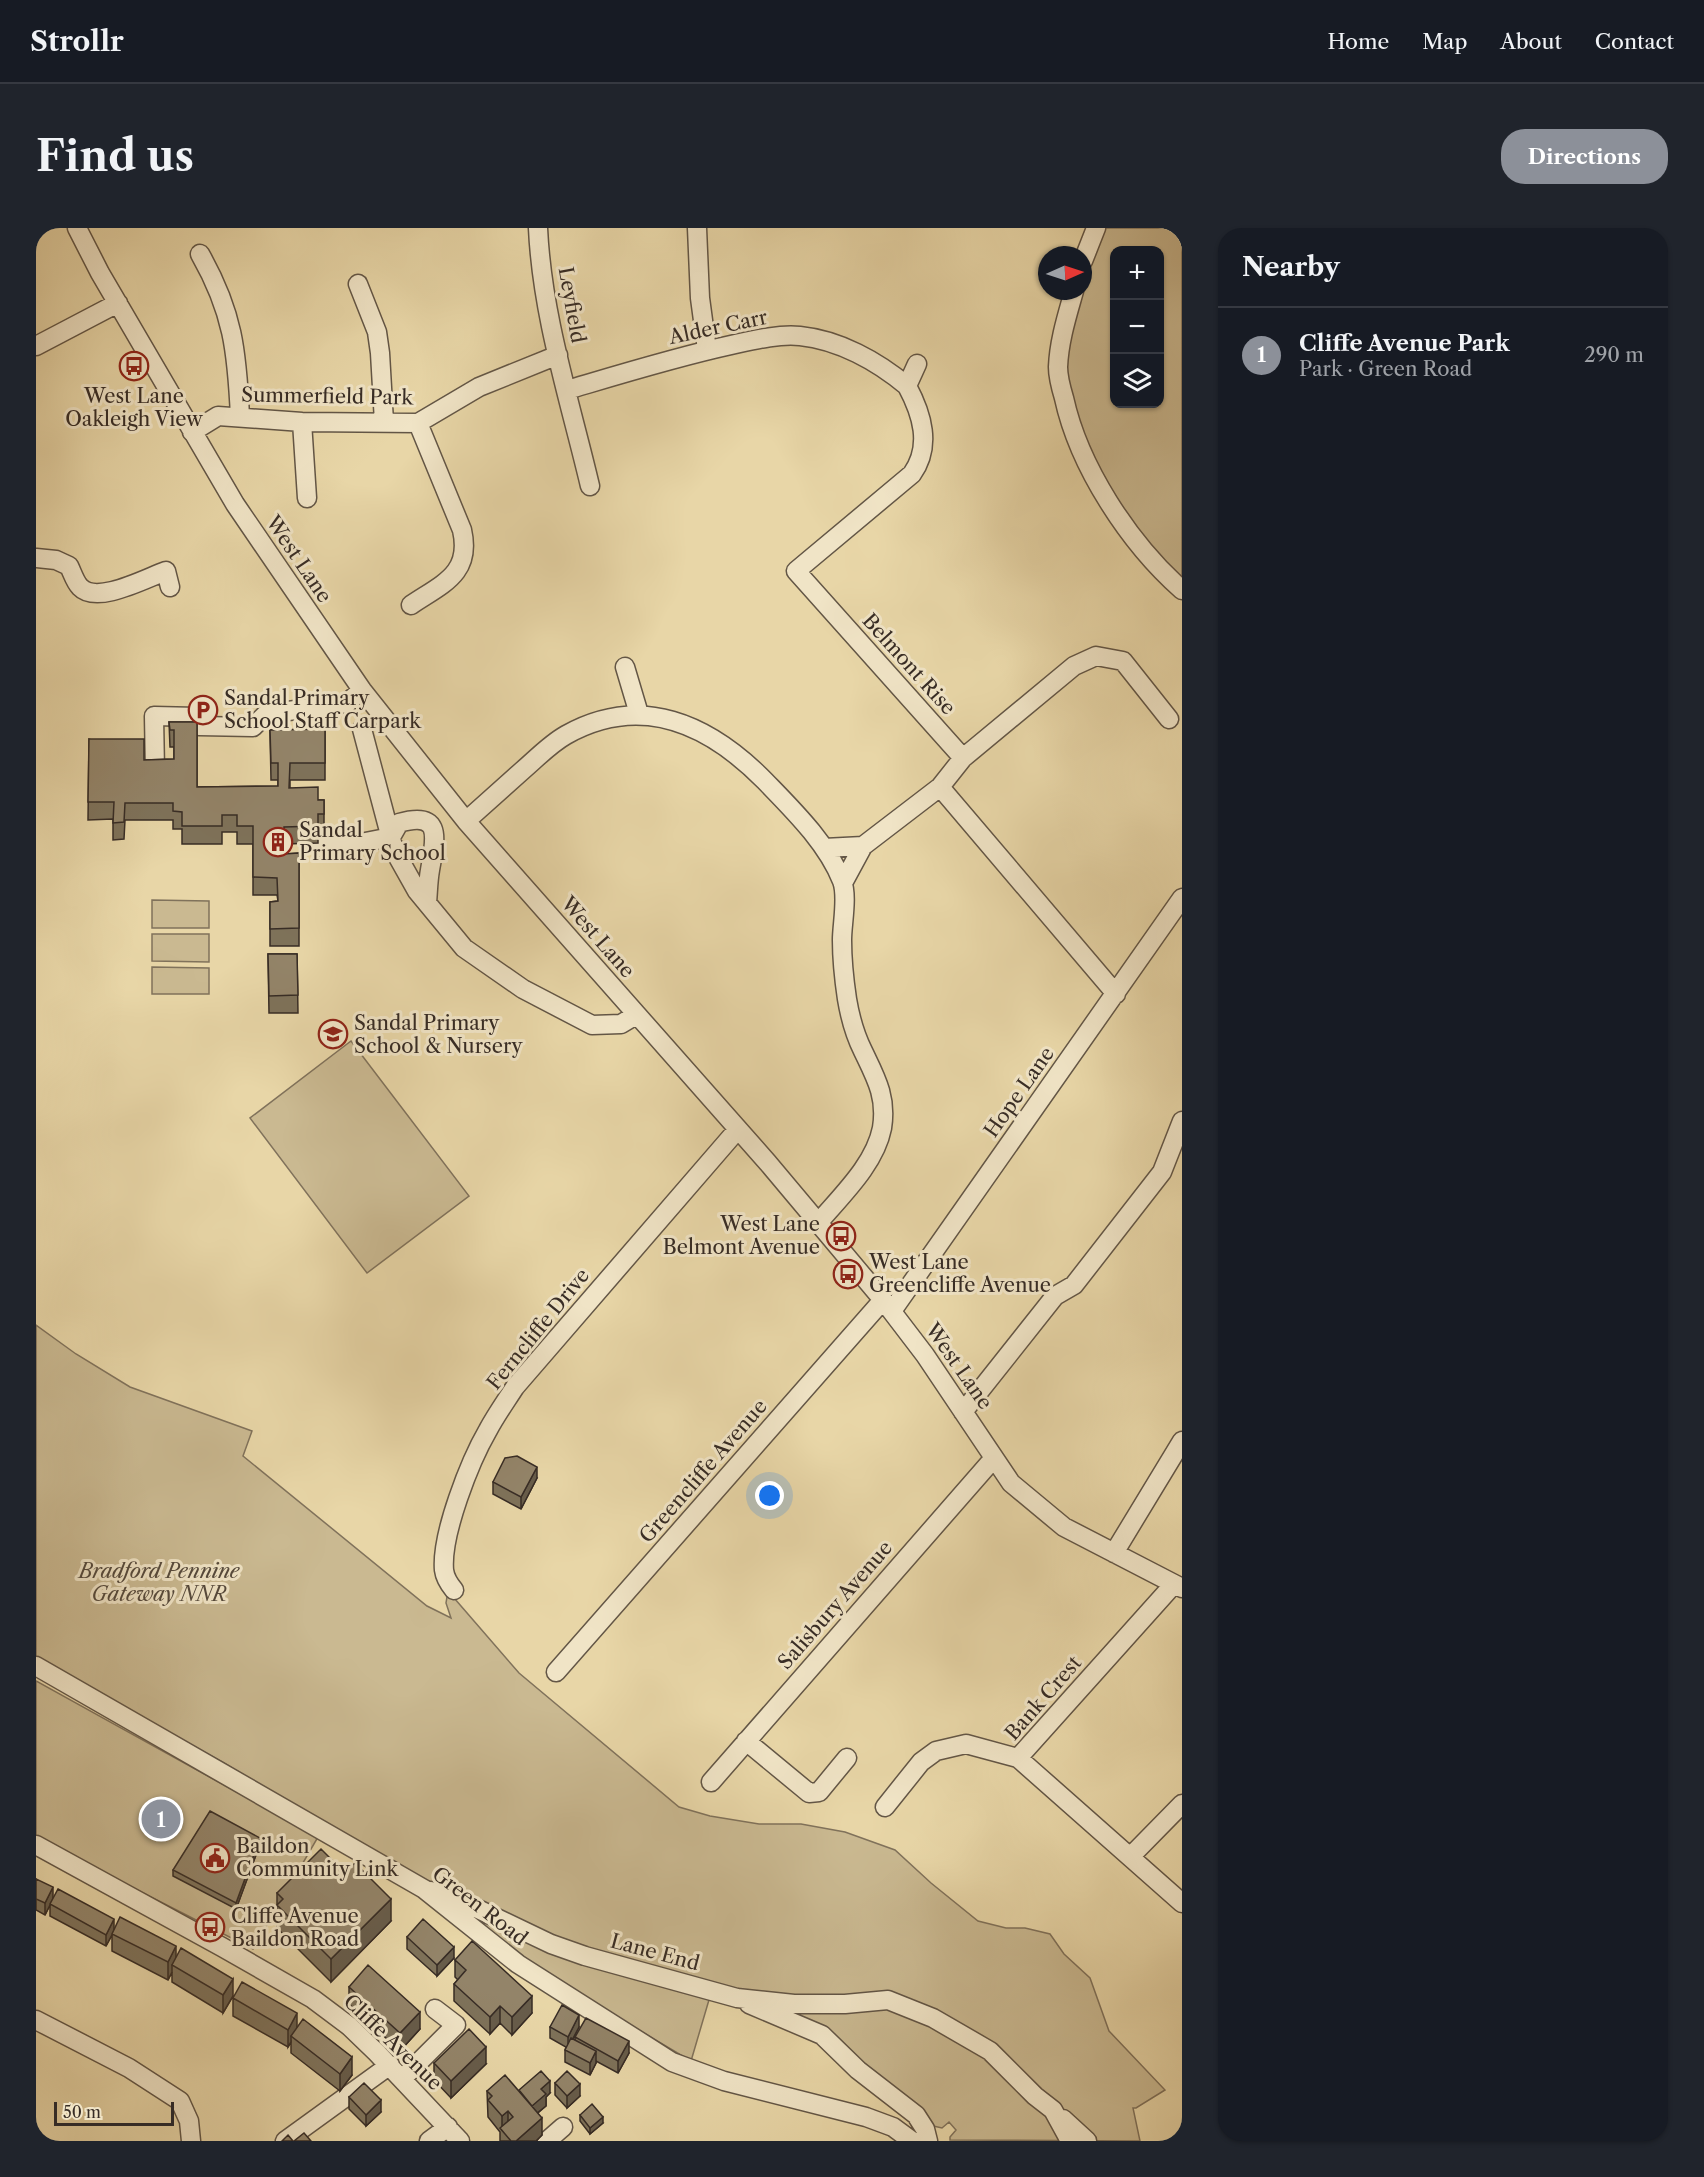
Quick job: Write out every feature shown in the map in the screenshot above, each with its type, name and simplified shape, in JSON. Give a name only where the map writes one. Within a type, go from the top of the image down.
[{"type":"street","name":"West Lane","points":[[77,228],[235,504],[362,690],[466,821],[819,1222],[925,1355],[1011,1483],[1064,1527],[1178,1586]]},
{"type":"street","name":"Leyfield","points":[[538,228],[546,300],[590,486]]},
{"type":"street","points":[[697,228],[700,298],[707,350]]},
{"type":"street","points":[[1089,246],[1096,228]]},
{"type":"street","points":[[200,254],[215,280],[232,332],[237,361],[240,417]]},
{"type":"street","points":[[358,284],[377,332],[384,422]]},
{"type":"street","points":[[1071,300],[1063,329],[1058,368],[1069,422],[1086,462],[1112,504],[1151,558],[1182,590]]},
{"type":"street","points":[[36,346],[118,303]]},
{"type":"street","name":"Alder Carr","points":[[567,390],[707,350],[767,337],[807,338],[852,351],[907,386]]},
{"type":"street","name":"Summerfield Park","points":[[192,432],[218,416],[302,422],[418,423],[479,387],[558,355]]},
{"type":"street","points":[[907,386],[918,364]]},
{"type":"street","name":"Belmont Rise","points":[[907,386],[917,406],[923,426],[924,440],[919,465],[912,474],[796,571],[963,758]]},
{"type":"street","points":[[302,422],[307,498]]},
{"type":"street","points":[[411,605],[449,580],[459,570],[464,558],[465,545],[462,530],[418,423]]},
{"type":"street","points":[[36,558],[56,560],[69,566],[80,587],[92,594],[104,594],[166,571],[170,587]]},
{"type":"street","points":[[819,1222],[871,1157],[878,1142],[882,1119],[881,1089],[862,1049],[848,1003],[842,940],[843,883],[863,846],[940,787],[963,758],[1074,666],[1096,656],[1123,660],[1169,719]]},
{"type":"street","points":[[625,668],[639,714]]},
{"type":"street","points":[[155,771],[154,716],[198,717],[199,726],[253,727],[266,714],[347,703],[362,690]]},
{"type":"street","points":[[466,821],[546,749],[564,736],[609,718],[639,714],[665,718],[687,726],[734,752],[779,795],[824,848],[843,883]]},
{"type":"street","points":[[362,729],[391,837],[408,877],[464,948],[523,989],[592,1025],[621,1024],[636,1015]]},
{"type":"street","points":[[940,787],[1116,994]]},
{"type":"street","points":[[321,848],[391,837],[399,823],[423,819],[432,826],[435,847],[429,872],[427,903]]},
{"type":"street","points":[[824,848],[863,846]]},
{"type":"street","name":"Hope Lane","points":[[887,1305],[1116,994],[1182,898]]},
{"type":"street","points":[[963,1412],[1055,1296],[1074,1285],[1162,1172],[1182,1121]]},
{"type":"street","name":"Ferncliffe Drive","points":[[454,1590],[448,1583],[444,1570],[450,1529],[472,1461],[488,1430],[515,1387],[738,1129]]},
{"type":"street","name":"Greencliffe Avenue","points":[[556,1672],[887,1305]]},
{"type":"street","points":[[1114,1553],[1182,1441]]},
{"type":"street","name":"Salisbury Avenue","points":[[711,1782],[994,1458]]},
{"type":"street","name":"Bank Crest","points":[[1178,1586],[1018,1758],[1182,1904]]},
{"type":"street","name":"Green Road","points":[[36,1666],[423,1889],[505,1954],[672,2062],[724,2080],[866,2117],[893,2127],[912,2141]]},
{"type":"street","points":[[746,1740],[809,1793],[819,1792],[847,1758]]},
{"type":"street","points":[[885,1807],[921,1762],[936,1751],[966,1744],[1018,1758]]},
{"type":"street","points":[[1130,1857],[1182,1804]]},
{"type":"street","name":"Cliffe Avenue","points":[[36,1845],[313,1999],[349,2026],[390,2065],[460,2141]]},
{"type":"street","name":"Lane End","points":[[423,1889],[457,1899],[558,1947],[737,1998],[794,2004],[845,2004],[888,2000],[933,2018],[990,2051],[1035,2096],[1053,2110]]},
{"type":"street","points":[[737,1998],[822,2035],[858,2070],[916,2115],[925,2129],[927,2141]]},
{"type":"street","points":[[435,2009],[475,2036]]},
{"type":"street","points":[[36,2020],[129,2068],[180,2101],[189,2121],[190,2141]]},
{"type":"street","points":[[403,2078],[456,2025]]},
{"type":"street","points":[[285,2141],[390,2065]]},
{"type":"street","points":[[1053,2110],[1070,2141]]},
{"type":"street","points":[[1053,2110],[1087,2141]]},
{"type":"street","points":[[429,2141],[448,2127]]},
{"type":"street","points":[[547,2141],[563,2127]]},
{"type":"green space","points":[[1097,228],[1182,228],[1182,582],[1145,540],[1100,474],[1060,374],[1072,300],[1092,300],[1092,246],[1089,246]]},
{"type":"green space","points":[[152,900],[209,901],[209,928],[152,928]]},
{"type":"green space","points":[[152,934],[209,934],[209,962],[152,961]]},
{"type":"green space","points":[[152,967],[209,968],[209,994],[152,994]]},
{"type":"green space","points":[[351,1041],[469,1196],[367,1273],[250,1118]]},
{"type":"green space","name":"Bradford Pennine Gateway NNR","points":[[36,1325],[76,1354],[130,1387],[252,1431],[243,1456],[427,1606],[451,1618],[446,1603],[448,1591],[519,1673],[679,1807],[710,1816],[759,1824],[801,1824],[845,1832],[895,1850],[978,1921],[1006,1928],[1025,1928],[1050,1934],[1064,1954],[1090,1978],[1109,2031],[1165,2090],[1133,2108],[1140,2141],[950,2140],[956,2130],[949,2122],[942,2128],[929,2125],[873,2075],[841,2042],[711,1993],[691,2061],[558,1982],[443,1897],[224,1763],[36,1659]]},
{"type":"green space","points":[[36,1681],[318,1837],[253,1949],[36,1836]]},
{"type":"building","name":"Sandal Primary School","points":[[169,722],[197,722],[197,787],[278,786],[278,763],[271,763],[270,730],[325,729],[325,763],[290,763],[289,788],[318,787],[318,800],[324,800],[324,814],[318,814],[318,826],[284,827],[284,854],[299,853],[299,928],[270,929],[270,902],[278,901],[277,878],[253,877],[253,826],[237,826],[237,815],[222,815],[222,826],[182,826],[182,812],[173,811],[173,803],[125,803],[124,822],[113,823],[114,802],[88,802],[89,739],[144,739],[144,760],[174,759],[174,730],[170,730]]},
{"type":"building","points":[[268,954],[297,954],[298,995],[269,996]]},
{"type":"building","points":[[517,1456],[537,1467],[521,1497],[493,1482],[505,1458]]},
{"type":"building","name":"Baildon Community Link","points":[[210,1811],[260,1838],[236,1903],[173,1870]]},
{"type":"building","points":[[321,1849],[345,1873],[355,1863],[391,1899],[331,1959],[277,1905],[283,1899],[277,1893]]},
{"type":"building","points":[[36,1879],[53,1887],[45,1903],[36,1899]]},
{"type":"building","points":[[58,1889],[114,1919],[106,1935],[50,1904]]},
{"type":"building","points":[[120,1917],[176,1946],[168,1962],[112,1934]]},
{"type":"building","points":[[423,1919],[454,1947],[437,1965],[407,1937]]},
{"type":"building","points":[[472,1941],[532,1996],[512,2017],[500,2006],[490,2017],[454,1984],[466,1970],[455,1960]]},
{"type":"building","points":[[181,1948],[233,1979],[223,1995],[172,1965]]},
{"type":"building","points":[[368,1965],[420,2012],[400,2033],[349,1987]]},
{"type":"building","points":[[242,1982],[297,2013],[288,2030],[233,1998]]},
{"type":"building","points":[[562,2005],[579,2015],[568,2037],[550,2027]]},
{"type":"building","points":[[586,2018],[629,2041],[618,2061],[575,2037]]},
{"type":"building","points":[[303,2019],[352,2057],[340,2074],[291,2036]]},
{"type":"building","points":[[469,2029],[486,2047],[451,2081],[434,2063]]},
{"type":"building","points":[[571,2038],[596,2051],[590,2063],[565,2050]]},
{"type":"building","points":[[541,2071],[550,2081],[541,2089],[546,2094],[532,2106],[519,2090]]},
{"type":"building","points":[[567,2071],[580,2084],[567,2096],[555,2083]]},
{"type":"building","points":[[505,2075],[542,2118],[516,2141],[511,2141],[500,2128],[513,2117],[508,2111],[502,2116],[488,2100],[492,2096],[487,2091]]},
{"type":"building","points":[[364,2083],[381,2100],[366,2115],[349,2097]]},
{"type":"building","points":[[592,2104],[603,2117],[590,2128],[580,2115]]},
{"type":"building","points":[[304,2133],[311,2141],[294,2141]]},
{"type":"building","points":[[288,2135],[293,2141],[282,2141]]},
{"type":"place","name":"West Lane Oakleigh View","points":[[134,366]]},
{"type":"place","name":"Sandal Primary School Staff Carpark","points":[[203,710]]},
{"type":"place","name":"Sandal Primary School","points":[[278,842]]},
{"type":"place","name":"Sandal Primary School & Nursery","points":[[333,1034]]},
{"type":"place","name":"West Lane Belmont Avenue","points":[[841,1236]]},
{"type":"place","name":"West Lane Greencliffe Avenue","points":[[848,1274]]},
{"type":"place","name":"Cliffe Avenue Park","points":[[161,1819]]},
{"type":"place","name":"Baildon Community Link","points":[[215,1858]]},
{"type":"place","name":"Cliffe Avenue Baildon Road","points":[[210,1927]]}]
